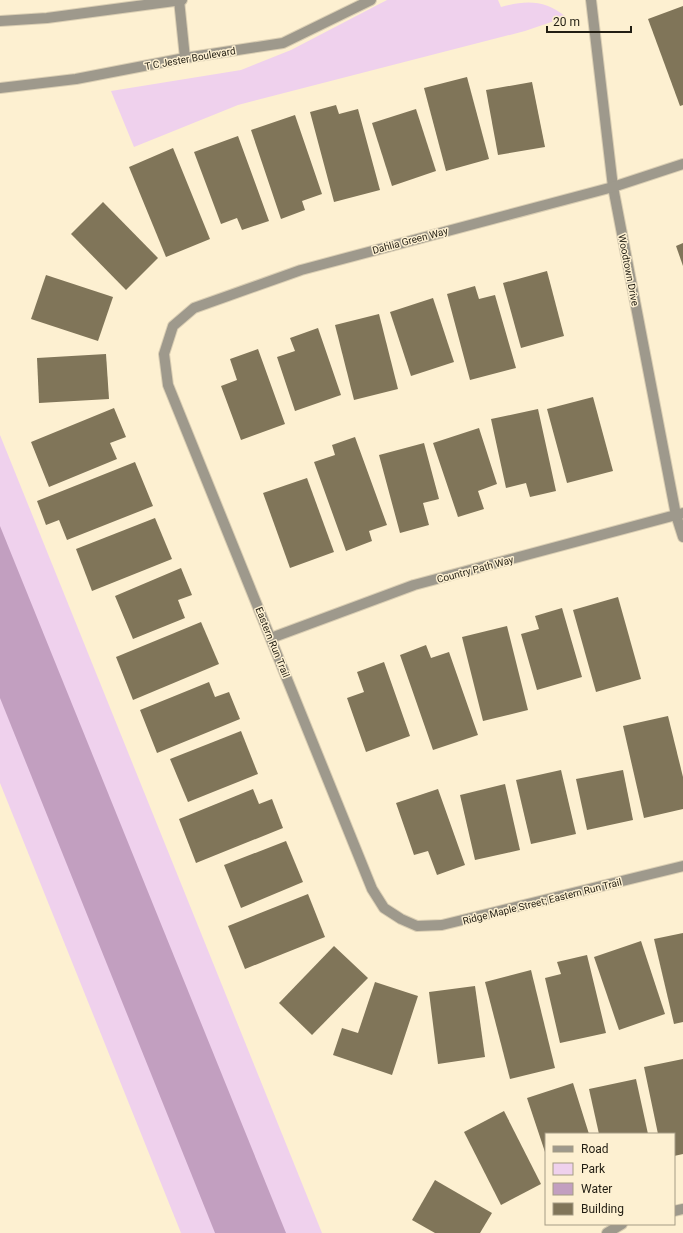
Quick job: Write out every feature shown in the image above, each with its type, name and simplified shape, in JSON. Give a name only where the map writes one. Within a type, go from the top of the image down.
[{"type":"street","points":[[0,21],[46,18],[180,0],[185,58]]},
{"type":"street","name":"T C Jester Boulevard","points":[[0,88],[76,79],[185,58],[283,43],[371,0]]},
{"type":"street","name":"Woodtown Drive","points":[[591,0],[613,187],[680,514],[683,537]]},
{"type":"street","name":"Dahlia Green Way","points":[[164,354],[174,326],[194,308],[301,270],[613,187],[683,164]]},
{"type":"street","name":"Eastern Run Trail","points":[[164,354],[168,385],[372,889],[384,908],[401,919]]},
{"type":"street","name":"Country Path Way","points":[[271,638],[414,585],[680,514]]},
{"type":"street","name":"Ridge Maple Street; Eastern Run Trail","points":[[401,919],[416,926],[442,926],[683,866]]},
{"type":"street","points":[[607,1233],[620,1225]]},
{"type":"green space","points":[[387,0],[498,0],[501,7],[519,3],[535,3],[551,7],[566,17],[525,31],[238,105],[134,147],[111,91],[241,70],[291,50]]},
{"type":"green space","points":[[0,435],[322,1233],[181,1233],[0,783]]},
{"type":"water","points":[[0,526],[286,1233],[215,1233],[0,698]]},
{"type":"building","points":[[683,6],[683,105],[680,106],[648,19]]},
{"type":"building","points":[[467,77],[489,159],[446,171],[424,88]]},
{"type":"building","points":[[532,82],[545,147],[498,155],[486,90]]},
{"type":"building","points":[[336,105],[339,114],[358,109],[380,190],[334,202],[310,112]]},
{"type":"building","points":[[416,109],[436,171],[392,186],[372,123]]},
{"type":"building","points":[[295,115],[322,194],[302,201],[305,210],[281,219],[251,130]]},
{"type":"building","points":[[238,136],[269,221],[242,230],[237,218],[221,224],[194,152]]},
{"type":"building","points":[[173,148],[210,239],[166,257],[129,167]]},
{"type":"building","points":[[103,202],[158,258],[126,290],[71,234]]},
{"type":"building","points":[[683,243],[683,266],[676,246]]},
{"type":"building","points":[[547,271],[564,336],[521,348],[503,283]]},
{"type":"building","points":[[46,275],[113,297],[98,341],[31,319]]},
{"type":"building","points":[[475,286],[479,299],[495,295],[516,368],[470,380],[447,294]]},
{"type":"building","points":[[433,298],[454,362],[411,376],[390,312]]},
{"type":"building","points":[[379,314],[398,389],[354,400],[335,325]]},
{"type":"building","points":[[318,328],[341,395],[295,411],[277,357],[295,351],[290,338]]},
{"type":"building","points":[[258,349],[285,424],[241,440],[221,386],[237,380],[230,359]]},
{"type":"building","points":[[106,354],[109,399],[39,403],[37,358]]},
{"type":"building","points":[[593,397],[613,471],[567,483],[547,409]]},
{"type":"building","points":[[114,408],[126,437],[110,443],[117,459],[49,487],[31,442]]},
{"type":"building","points":[[538,409],[556,491],[530,497],[526,483],[506,488],[491,419]]},
{"type":"building","points":[[479,428],[497,484],[478,491],[484,509],[458,517],[433,443]]},
{"type":"building","points":[[355,437],[387,525],[369,531],[372,541],[346,551],[314,462],[335,455],[332,445]]},
{"type":"building","points":[[424,443],[439,499],[423,503],[429,525],[400,533],[379,455]]},
{"type":"building","points":[[135,462],[153,506],[67,540],[59,520],[46,525],[37,501]]},
{"type":"building","points":[[307,478],[334,552],[290,568],[263,493]]},
{"type":"building","points":[[155,518],[172,559],[92,591],[76,549]]},
{"type":"building","points":[[181,568],[192,595],[178,600],[185,618],[133,639],[115,596]]},
{"type":"building","points":[[618,597],[641,679],[596,692],[573,610]]},
{"type":"building","points":[[562,608],[582,677],[537,690],[521,634],[539,629],[535,616]]},
{"type":"building","points":[[201,622],[219,664],[133,700],[116,657]]},
{"type":"building","points":[[507,626],[528,710],[483,721],[462,637]]},
{"type":"building","points":[[426,645],[431,658],[449,652],[478,735],[433,750],[400,655]]},
{"type":"building","points":[[384,662],[410,736],[366,752],[347,698],[364,692],[357,672]]},
{"type":"building","points":[[209,682],[215,697],[229,692],[240,719],[157,753],[140,710]]},
{"type":"building","points":[[668,716],[683,777],[683,809],[644,818],[623,726]]},
{"type":"building","points":[[241,731],[258,774],[188,802],[170,759]]},
{"type":"building","points":[[561,770],[576,834],[531,844],[516,780]]},
{"type":"building","points":[[623,770],[633,820],[587,830],[576,779]]},
{"type":"building","points":[[505,784],[520,850],[475,860],[460,795]]},
{"type":"building","points":[[253,789],[259,804],[272,799],[283,828],[196,863],[179,819]]},
{"type":"building","points":[[438,789],[465,865],[437,875],[428,851],[414,855],[396,803]]},
{"type":"building","points":[[286,841],[303,882],[241,908],[224,865]]},
{"type":"building","points":[[308,894],[325,937],[245,969],[228,926]]},
{"type":"building","points":[[683,933],[683,1022],[674,1024],[654,939]]},
{"type":"building","points":[[641,941],[665,1014],[619,1030],[594,957]]},
{"type":"building","points":[[334,946],[368,978],[312,1035],[279,1003]]},
{"type":"building","points":[[587,955],[606,1033],[560,1043],[545,978],[561,974],[557,962]]},
{"type":"building","points":[[531,970],[555,1068],[510,1079],[485,982]]},
{"type":"building","points":[[375,982],[418,996],[392,1075],[333,1055],[342,1028],[358,1033]]},
{"type":"building","points":[[475,986],[485,1057],[438,1064],[429,992]]},
{"type":"building","points":[[683,1059],[683,1154],[675,1156],[675,1133],[658,1133],[644,1067]]},
{"type":"building","points":[[636,1079],[648,1133],[599,1133],[589,1089]]},
{"type":"building","points":[[573,1083],[589,1133],[545,1133],[545,1152],[527,1098]]},
{"type":"building","points":[[504,1111],[541,1184],[501,1205],[464,1132]]},
{"type":"building","points":[[435,1180],[492,1213],[480,1233],[435,1233],[412,1220]]}]
